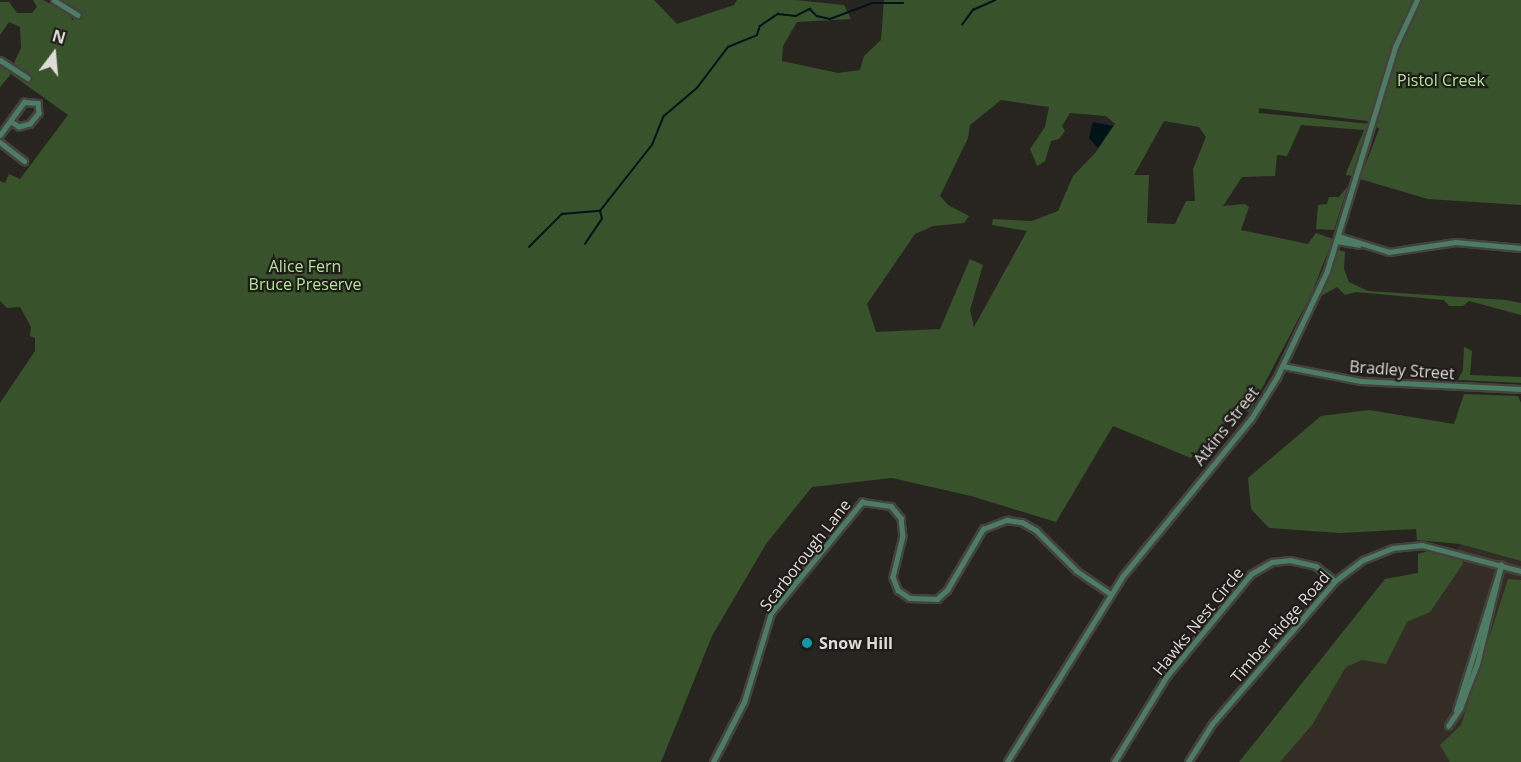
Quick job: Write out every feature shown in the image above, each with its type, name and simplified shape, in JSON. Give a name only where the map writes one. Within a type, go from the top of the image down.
[{"type":"street","points":[[54,0],[78,15]]},
{"type":"street","name":"Atkins Street","points":[[1007,762],[1112,594],[1251,419],[1283,366],[1327,271],[1395,47],[1417,0]]},
{"type":"street","points":[[0,60],[28,78]]},
{"type":"street","points":[[0,135],[24,102],[38,103],[39,112],[30,124],[19,127],[11,122]]},
{"type":"street","points":[[0,142],[24,161]]},
{"type":"street","points":[[1337,239],[1389,252],[1455,242],[1521,249]]},
{"type":"street","name":"Bradley Street","points":[[1283,366],[1361,381],[1521,389]]},
{"type":"street","name":"Scarborough Lane","points":[[713,762],[744,702],[771,613],[862,502],[891,506],[901,518],[903,536],[893,577],[898,590],[910,598],[937,599],[947,590],[983,529],[1007,520],[1022,522],[1036,530],[1077,571],[1112,594]]},
{"type":"street","name":"Timber Ridge Road","points":[[1188,762],[1212,724],[1335,581],[1363,560],[1402,546],[1443,548],[1521,571]]},
{"type":"street","name":"Hawks Nest Circle","points":[[1114,762],[1171,671],[1251,574],[1272,562],[1290,560],[1316,566],[1335,581]]},
{"type":"street","points":[[1448,726],[1456,711],[1482,637],[1501,565]]},
{"type":"shaded area","points":[[1093,122],[1113,126],[1098,148],[1089,138]]},
{"type":"shaded area","points":[[1460,544],[1521,561],[1521,737],[1471,762],[1273,762],[1344,658],[1402,612],[1427,605]]},
{"type":"green space","points":[[33,0],[43,0],[71,14],[72,20],[82,15],[79,10],[57,0],[654,0],[677,24],[734,5],[737,0],[795,0],[844,5],[851,19],[797,22],[783,46],[782,61],[838,73],[860,70],[864,56],[881,40],[884,0],[1521,0],[1521,205],[1428,199],[1360,179],[1379,129],[1368,121],[1259,108],[1259,113],[1370,124],[1352,176],[1346,175],[1347,171],[1364,130],[1301,125],[1287,156],[1277,155],[1275,176],[1242,177],[1223,206],[1245,204],[1249,207],[1241,230],[1308,244],[1316,233],[1333,239],[1311,295],[1249,413],[1241,407],[1191,458],[1113,426],[1056,522],[971,496],[892,478],[812,487],[766,544],[712,636],[661,762],[0,762],[0,403],[35,351],[35,338],[30,336],[31,327],[20,307],[7,308],[0,301],[0,181],[5,183],[9,174],[20,179],[68,115],[11,74],[0,87],[0,63],[30,80],[33,78],[14,63],[21,48],[20,27],[9,22],[0,35],[0,2],[9,2],[17,13],[32,13],[37,7]],"holes":[[[1001,100],[1049,107],[1045,127],[1030,149],[1037,166],[1045,161],[1051,141],[1059,139],[1065,131],[1062,126],[1070,113],[1106,116],[1115,124],[1096,152],[1073,176],[1058,211],[1032,221],[993,219],[992,225],[1027,231],[974,327],[970,310],[983,265],[970,259],[940,329],[876,332],[867,304],[915,234],[933,226],[964,223],[969,216],[948,205],[940,196],[968,138],[970,125]],[[1164,121],[1199,127],[1206,137],[1193,169],[1195,201],[1186,201],[1175,224],[1147,223],[1149,175],[1134,175]]]},
{"type":"green space","points":[[1348,186],[1334,230],[1316,229],[1318,205],[1327,204],[1329,197],[1339,197]]},
{"type":"green space","points":[[1339,250],[1345,252],[1344,269],[1349,282],[1368,291],[1506,300],[1521,303],[1521,315],[1469,301],[1463,306],[1449,306],[1444,300],[1356,292],[1345,295],[1337,287],[1321,296]]},
{"type":"green space","points":[[1464,347],[1472,351],[1470,375],[1521,377],[1521,383],[1458,380],[1463,370]]},
{"type":"green space","points":[[1464,394],[1518,396],[1521,403],[1521,561],[1460,544],[1417,540],[1416,529],[1340,533],[1269,528],[1251,509],[1248,478],[1321,416],[1369,410],[1454,424]]},
{"type":"green space","points":[[1428,551],[1461,556],[1463,564],[1430,612],[1407,622],[1386,664],[1362,660],[1346,667],[1312,725],[1280,762],[1239,762],[1385,579],[1418,573],[1418,554]]},
{"type":"green space","points":[[1508,579],[1521,580],[1521,762],[1450,762],[1440,745],[1461,725]]},
{"type":"waterway","points":[[962,25],[973,10],[995,0]]},
{"type":"waterway","points":[[585,244],[602,219],[600,211],[652,145],[664,116],[697,88],[728,47],[757,35],[760,26],[778,14],[796,16],[810,9],[817,16],[830,19],[873,3],[903,3]]},
{"type":"waterway","points":[[529,247],[562,214],[600,211]]},
{"type":"place","name":"Snow Hill","points":[[807,643]]},
{"type":"park label","name":"Pistol Creek","points":[[1441,80]]},
{"type":"park label","name":"Alice Fern Bruce Preserve","points":[[305,275]]}]
